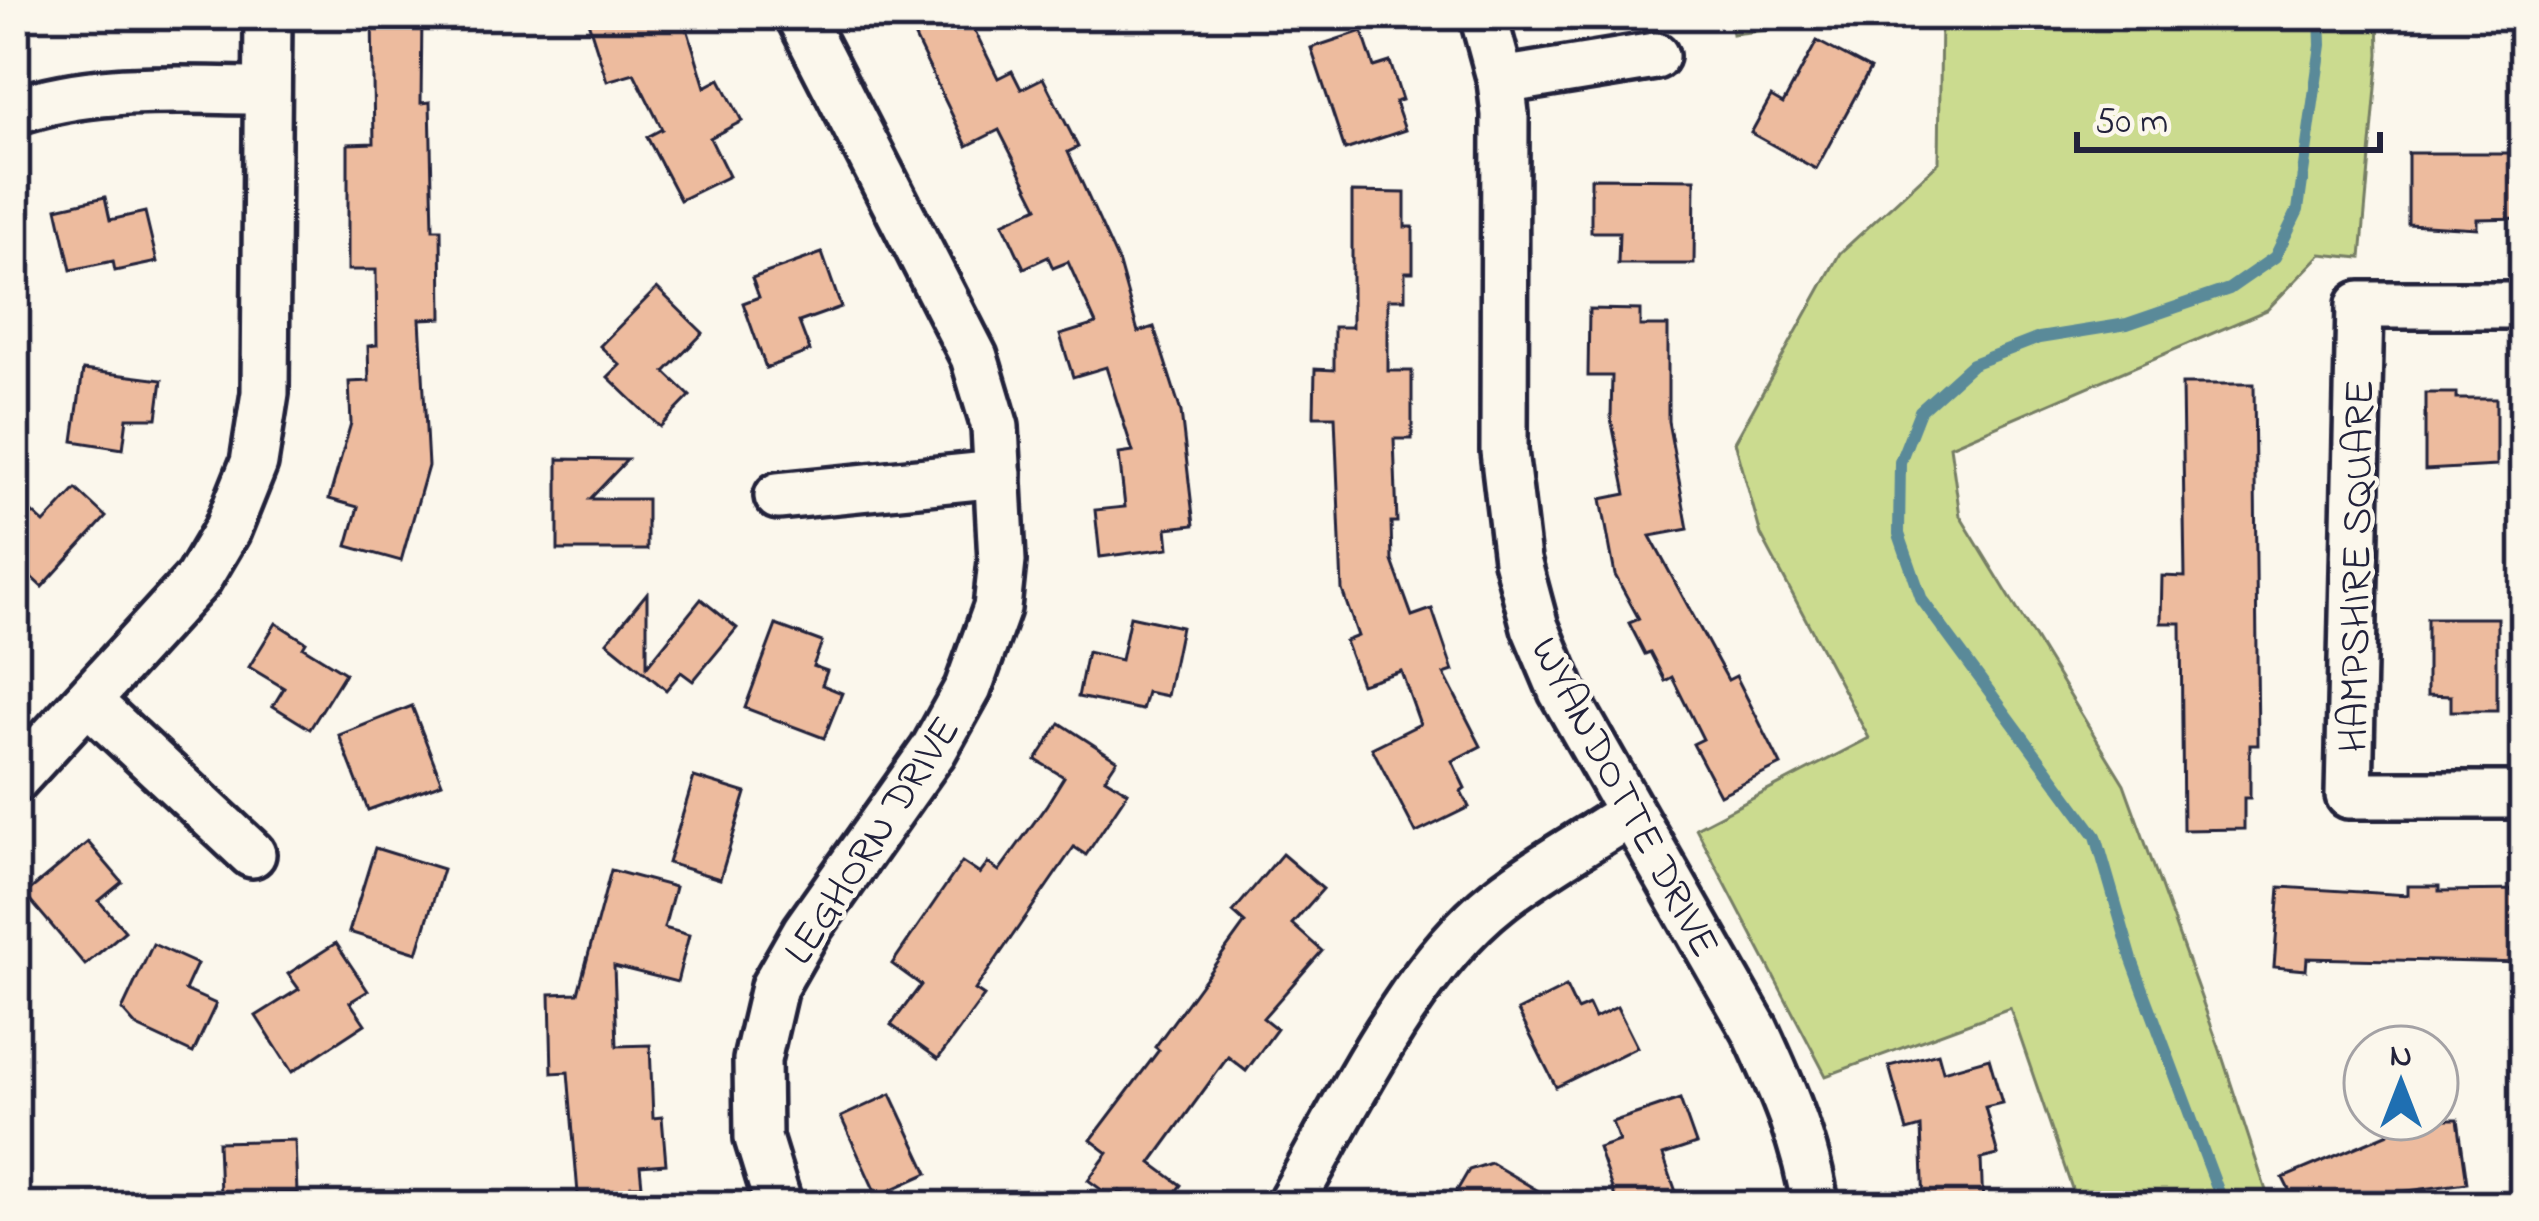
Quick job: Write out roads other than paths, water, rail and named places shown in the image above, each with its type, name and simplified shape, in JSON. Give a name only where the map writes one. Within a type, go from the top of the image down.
[{"type":"street","points":[[15,779],[198,579],[227,530],[254,464],[265,393],[268,15]]},
{"type":"street","name":"LEGHORN DRIVE","points":[[779,1206],[758,1138],[757,1060],[774,987],[806,931],[933,751],[977,669],[1000,584],[995,427],[974,357],[799,15]]},
{"type":"street","name":"WYANDOTTE DRIVE","points":[[1483,15],[1505,115],[1504,451],[1517,560],[1535,627],[1562,691],[1755,1030],[1780,1083],[1811,1171],[1815,1206]]},
{"type":"street","points":[[1501,81],[1655,56]]},
{"type":"street","points":[[15,111],[56,97],[126,90],[267,91]]},
{"type":"street","name":"HAMPSHIRE SQUARE","points":[[2524,305],[2360,305],[2349,796],[2524,795]]},
{"type":"street","points":[[778,496],[998,473]]},
{"type":"street","points":[[88,701],[252,854]]},
{"type":"street","points":[[1289,1206],[1413,996],[1453,943],[1497,900],[1630,813]]},
{"type":"waterway","points":[[2224,1206],[2132,960],[2096,836],[1922,600],[1899,534],[1900,462],[1920,411],[1972,364],[2039,338],[2127,324],[2229,289],[2275,257],[2298,210],[2321,45],[2320,15]]}]
